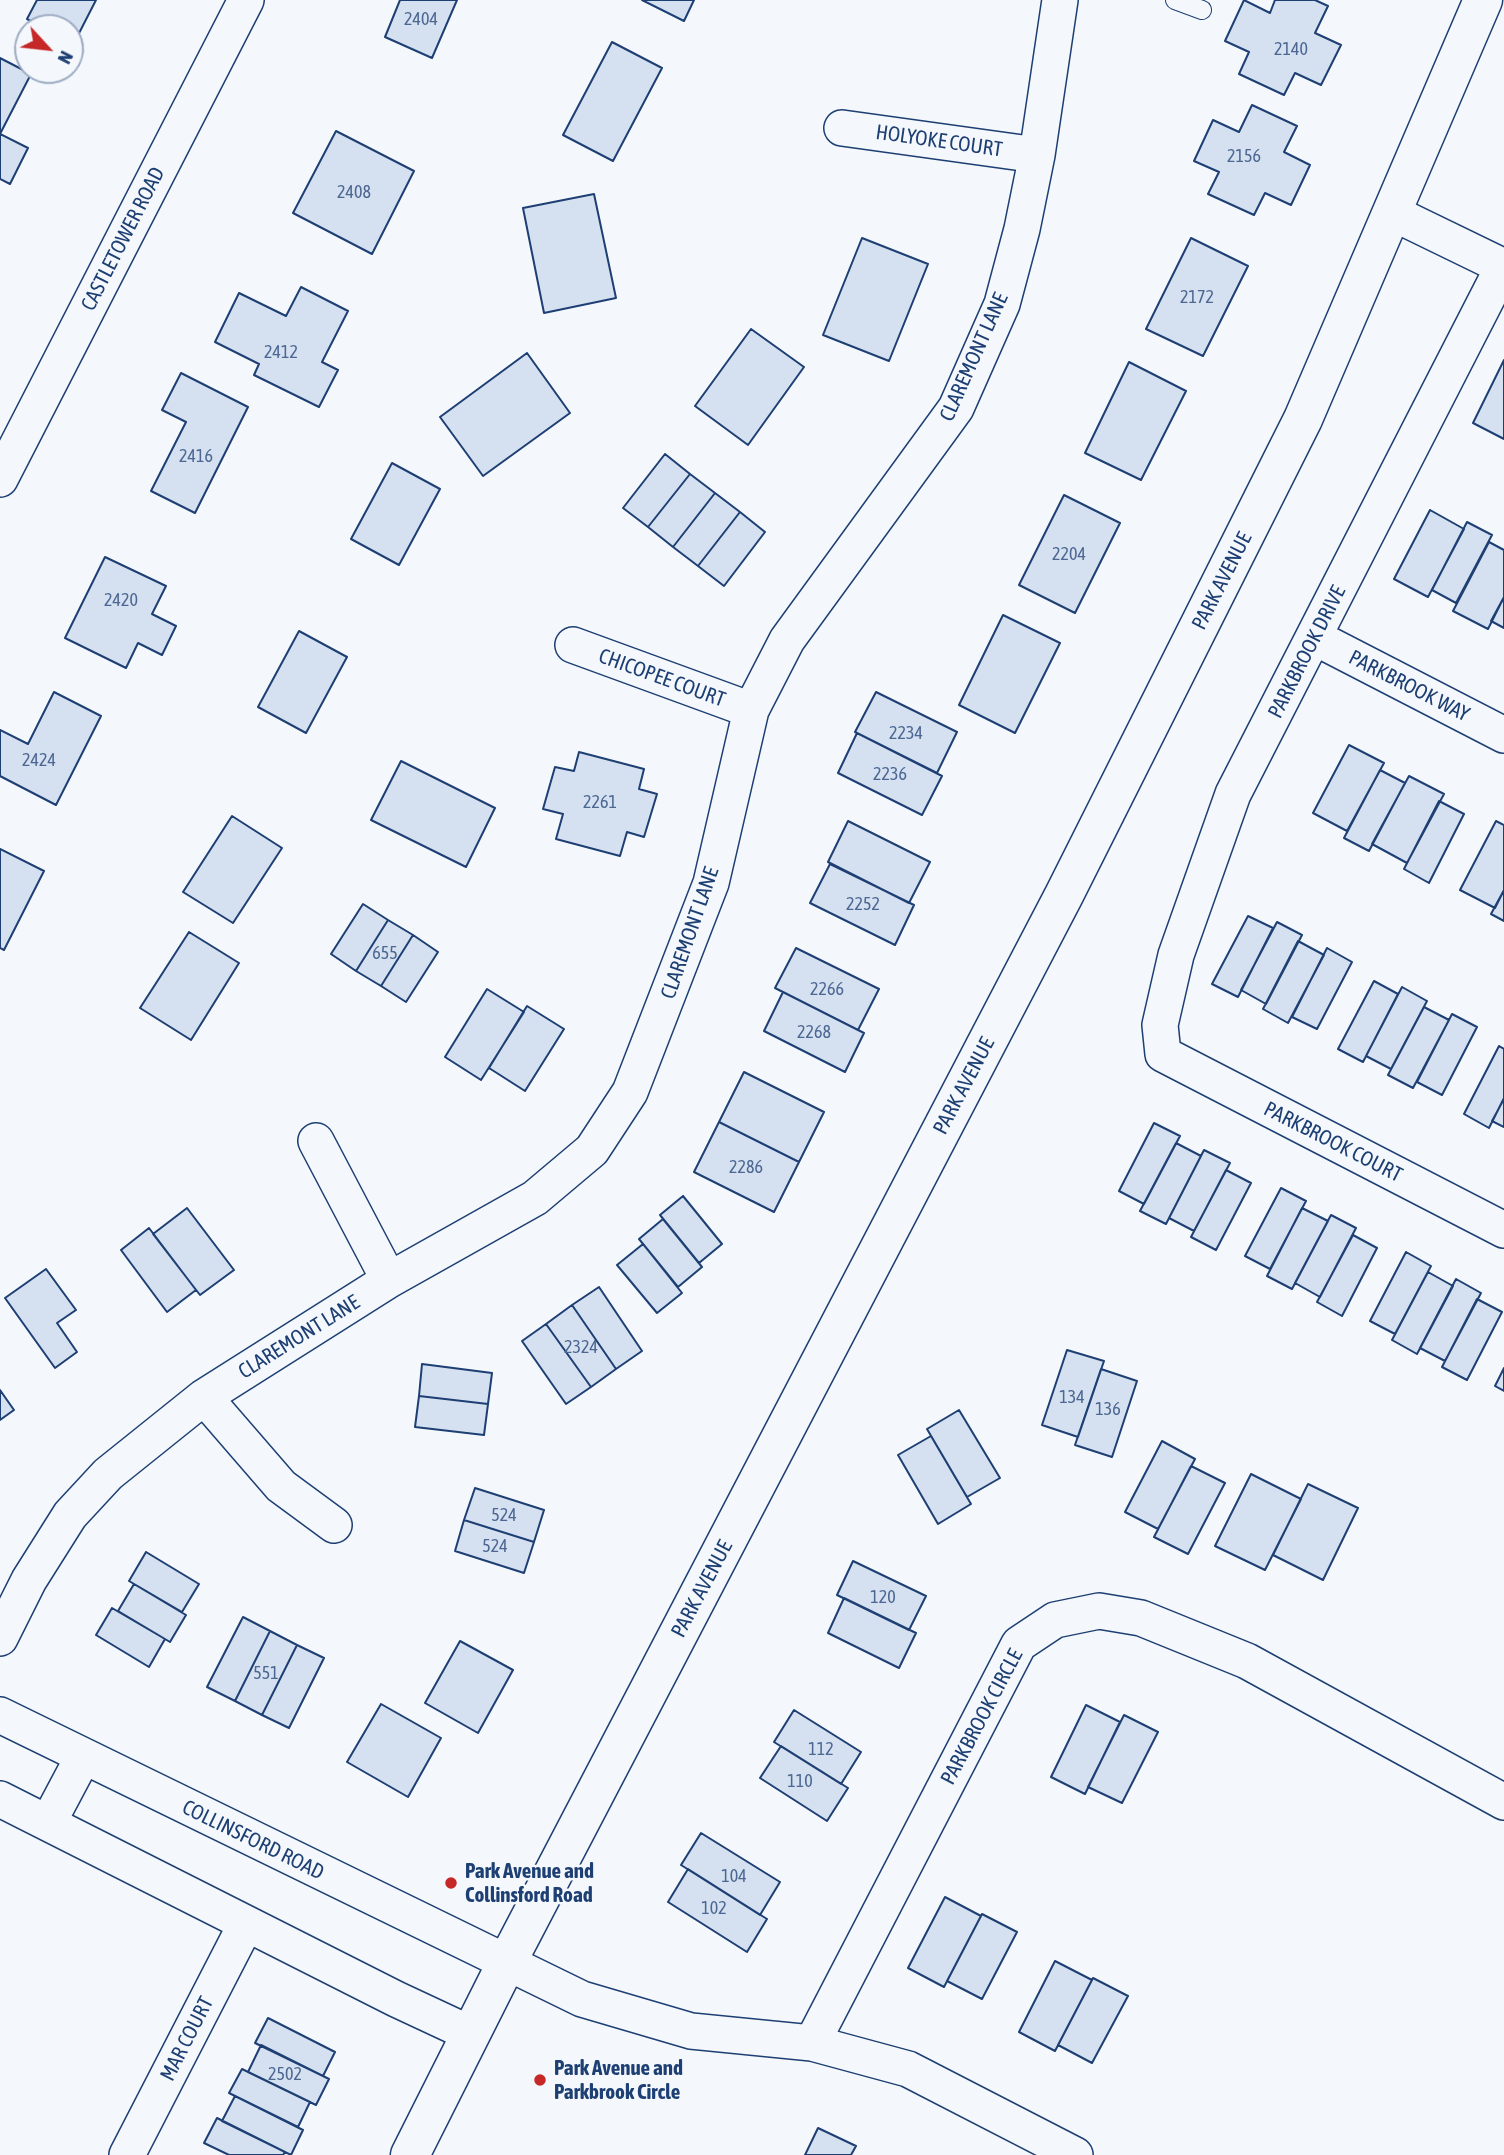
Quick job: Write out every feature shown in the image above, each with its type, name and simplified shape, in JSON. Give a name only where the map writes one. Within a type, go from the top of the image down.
[{"type":"main road","name":"PARK AVENUE","points":[[410,2155],[506,1964],[1064,895],[1303,419],[1483,0]]},
{"type":"street","name":"CASTLETOWER ROAD","points":[[0,479],[246,0]]},
{"type":"street","name":"CLAREMONT LANE","points":[[0,1638],[29,1580],[70,1515],[108,1474],[204,1396],[389,1280],[535,1198],[592,1150],[630,1091],[711,883],[751,710],[787,640],[956,408],[1002,304],[1022,229],[1037,155],[1060,0]]},
{"type":"street","name":"HOLYOKE COURT","points":[[842,128],[1037,155]]},
{"type":"street","points":[[1393,213],[1504,267]]},
{"type":"street","name":"PARKBROOK DRIVE","points":[[1163,1054],[1160,1025],[1176,955],[1233,794],[1504,267]]},
{"type":"street","name":"PARKBROOK WAY","points":[[1314,637],[1504,736]]},
{"type":"street","name":"CHICOPEE COURT","points":[[573,645],[751,710]]},
{"type":"street","name":"PARKBROOK COURT","points":[[1163,1054],[1504,1230]]},
{"type":"street","points":[[316,1141],[389,1280]]},
{"type":"street","points":[[204,1396],[281,1486],[334,1525]]},
{"type":"street","name":"PARKBROOK CIRCLE","points":[[812,2043],[1019,1644],[1055,1620],[1099,1611],[1141,1618],[1247,1661],[1504,1802]]},
{"type":"street","name":"COLLINSFORD ROAD","points":[[0,1715],[506,1964]]},
{"type":"street","points":[[48,1823],[83,1757]]},
{"type":"street","points":[[0,1799],[471,2034]]},
{"type":"street","name":"MAR COURT","points":[[127,2155],[246,1924]]},
{"type":"street","points":[[506,1964],[582,1999],[691,2031],[812,2043],[908,2068],[1075,2155]]},
{"type":"lane","points":[[1175,0],[1202,10]]},
{"type":"building","points":[[37,0],[96,0],[84,23],[84,14],[30,14]]},
{"type":"building","points":[[400,0],[457,0],[432,58],[385,37]]},
{"type":"building","points":[[642,0],[694,0],[684,21]]},
{"type":"building","points":[[1244,0],[1270,13],[1275,0],[1315,0],[1328,6],[1315,33],[1341,45],[1321,85],[1295,73],[1284,95],[1239,74],[1249,52],[1225,41]]},
{"type":"building","points":[[612,42],[662,68],[613,161],[563,135]]},
{"type":"building","points":[[0,58],[14,65],[14,84],[26,84],[0,134]]},
{"type":"building","points":[[1252,105],[1297,126],[1284,152],[1310,165],[1291,205],[1265,193],[1254,215],[1208,194],[1219,172],[1194,161],[1213,120],[1239,132]]},
{"type":"building","points":[[336,131],[414,171],[372,254],[293,213]]},
{"type":"building","points":[[0,134],[28,148],[10,184],[0,179]]},
{"type":"building","points":[[594,194],[616,298],[544,313],[523,208]]},
{"type":"building","points":[[862,238],[928,264],[889,361],[823,335]]},
{"type":"building","points":[[1191,238],[1248,266],[1203,356],[1146,329]]},
{"type":"building","points":[[301,287],[348,311],[322,362],[338,370],[319,407],[254,375],[259,364],[215,342],[239,293],[286,316]]},
{"type":"building","points":[[751,329],[804,367],[748,445],[695,406]]},
{"type":"building","points":[[527,353],[570,413],[483,476],[440,417]]},
{"type":"building","points":[[1504,360],[1504,439],[1473,423]]},
{"type":"building","points":[[1129,362],[1186,391],[1141,480],[1085,453]]},
{"type":"building","points":[[181,373],[248,407],[195,513],[151,491],[186,422],[162,410]]},
{"type":"building","points":[[665,454],[690,474],[648,527],[623,508]]},
{"type":"building","points":[[392,463],[440,489],[399,565],[351,539]]},
{"type":"building","points":[[690,474],[715,493],[673,547],[648,527]]},
{"type":"building","points":[[715,493],[740,512],[698,566],[673,547]]},
{"type":"building","points":[[1064,495],[1120,523],[1075,613],[1019,585]]},
{"type":"building","points":[[1430,510],[1464,529],[1428,597],[1394,579]]},
{"type":"building","points":[[740,512],[765,532],[724,586],[698,566]]},
{"type":"building","points":[[1467,522],[1492,535],[1456,603],[1432,590]]},
{"type":"building","points":[[1489,542],[1504,550],[1504,597],[1488,629],[1453,611]]},
{"type":"building","points":[[105,557],[166,586],[152,614],[176,626],[162,655],[138,643],[126,668],[65,638]]},
{"type":"building","points":[[1504,597],[1504,628],[1491,621]]},
{"type":"building","points":[[1003,615],[1060,643],[1015,733],[959,705]]},
{"type":"building","points":[[299,631],[347,657],[306,733],[258,707]]},
{"type":"building","points":[[54,692],[101,716],[56,805],[0,776],[0,730],[28,744]]},
{"type":"building","points":[[876,692],[957,732],[937,773],[855,732]]},
{"type":"building","points":[[857,733],[942,776],[922,815],[838,773]]},
{"type":"building","points":[[1349,745],[1384,763],[1347,831],[1313,813]]},
{"type":"building","points":[[579,752],[644,769],[639,789],[657,794],[644,837],[627,832],[620,856],[556,839],[563,814],[543,809],[555,767],[574,771]]},
{"type":"building","points":[[401,761],[495,808],[466,867],[371,820]]},
{"type":"building","points":[[1380,770],[1405,783],[1369,851],[1344,838]]},
{"type":"building","points":[[1409,776],[1444,794],[1407,863],[1372,844]]},
{"type":"building","points":[[1439,801],[1464,814],[1429,883],[1404,869]]},
{"type":"building","points":[[232,816],[282,848],[233,923],[183,892]]},
{"type":"building","points":[[848,821],[930,862],[909,903],[828,862]]},
{"type":"building","points":[[1496,821],[1504,825],[1504,890],[1495,908],[1460,890]]},
{"type":"building","points":[[0,849],[44,871],[4,950],[0,948]]},
{"type":"building","points":[[830,864],[914,905],[895,945],[810,903]]},
{"type":"building","points":[[1504,890],[1504,921],[1491,914]]},
{"type":"building","points":[[363,904],[388,920],[356,971],[331,954]]},
{"type":"building","points":[[1248,916],[1273,928],[1238,997],[1212,984]]},
{"type":"building","points":[[388,920],[413,935],[381,986],[356,971]]},
{"type":"building","points":[[1277,922],[1302,935],[1266,1004],[1241,990]]},
{"type":"building","points":[[189,932],[239,963],[191,1040],[140,1008]]},
{"type":"building","points":[[413,935],[438,952],[406,1002],[381,986]]},
{"type":"building","points":[[1298,941],[1324,955],[1288,1023],[1263,1009]]},
{"type":"building","points":[[796,948],[879,989],[858,1030],[775,988]]},
{"type":"building","points":[[1327,948],[1352,962],[1317,1029],[1292,1017]]},
{"type":"building","points":[[1374,981],[1398,994],[1363,1062],[1338,1049]]},
{"type":"building","points":[[1402,987],[1427,1001],[1391,1069],[1366,1056]]},
{"type":"building","points":[[487,989],[524,1012],[481,1080],[445,1057]]},
{"type":"building","points":[[783,992],[864,1033],[845,1072],[764,1031]]},
{"type":"building","points":[[527,1006],[564,1029],[525,1091],[489,1068]]},
{"type":"building","points":[[1424,1007],[1449,1020],[1413,1088],[1388,1075]]},
{"type":"building","points":[[1452,1014],[1477,1027],[1442,1095],[1417,1082]]},
{"type":"building","points":[[1499,1046],[1504,1049],[1504,1098],[1489,1128],[1464,1114]]},
{"type":"building","points":[[744,1072],[824,1112],[799,1162],[719,1122]]},
{"type":"building","points":[[1504,1099],[1504,1127],[1492,1121]]},
{"type":"building","points":[[719,1122],[799,1162],[774,1212],[694,1172]]},
{"type":"building","points":[[1154,1123],[1180,1136],[1144,1204],[1119,1191]]},
{"type":"building","points":[[1176,1143],[1201,1156],[1166,1224],[1140,1211]]},
{"type":"building","points":[[1204,1150],[1230,1163],[1194,1231],[1169,1218]]},
{"type":"building","points":[[1226,1170],[1251,1183],[1216,1250],[1191,1237]]},
{"type":"building","points":[[1281,1188],[1306,1201],[1270,1269],[1245,1256]]},
{"type":"building","points":[[683,1196],[722,1244],[699,1263],[660,1215]]},
{"type":"building","points":[[187,1208],[234,1270],[200,1295],[153,1234]]},
{"type":"building","points":[[1302,1208],[1328,1221],[1292,1289],[1267,1276]]},
{"type":"building","points":[[1331,1215],[1356,1228],[1320,1297],[1295,1283]]},
{"type":"building","points":[[663,1219],[702,1267],[678,1287],[639,1239]]},
{"type":"building","points":[[149,1228],[196,1290],[167,1312],[121,1250]]},
{"type":"building","points":[[1353,1235],[1377,1248],[1342,1316],[1317,1302]]},
{"type":"building","points":[[643,1244],[682,1293],[657,1313],[617,1265]]},
{"type":"building","points":[[1406,1252],[1431,1266],[1395,1334],[1370,1321]]},
{"type":"building","points":[[46,1269],[76,1310],[57,1323],[77,1352],[55,1368],[5,1298]]},
{"type":"building","points":[[1428,1272],[1453,1286],[1417,1354],[1392,1340]]},
{"type":"building","points":[[1456,1279],[1481,1293],[1445,1361],[1420,1348]]},
{"type":"building","points":[[599,1287],[642,1351],[616,1369],[572,1305]]},
{"type":"building","points":[[1477,1299],[1502,1312],[1467,1380],[1442,1367]]},
{"type":"building","points":[[572,1305],[616,1369],[591,1387],[546,1324]]},
{"type":"building","points":[[546,1324],[591,1387],[566,1404],[522,1341]]},
{"type":"building","points":[[1067,1350],[1104,1361],[1078,1437],[1042,1425]]},
{"type":"building","points":[[422,1364],[492,1373],[488,1404],[419,1396]]},
{"type":"building","points":[[1504,1368],[1504,1391],[1495,1386]]},
{"type":"building","points":[[1101,1369],[1137,1381],[1112,1457],[1075,1445]]},
{"type":"building","points":[[0,1390],[14,1410],[0,1420]]},
{"type":"building","points":[[419,1396],[488,1404],[484,1435],[415,1427]]},
{"type":"building","points":[[959,1410],[1000,1478],[967,1497],[927,1429]]},
{"type":"building","points":[[931,1436],[971,1504],[938,1524],[898,1455]]},
{"type":"building","points":[[1162,1441],[1195,1459],[1158,1529],[1125,1512]]},
{"type":"building","points":[[1191,1466],[1225,1483],[1188,1554],[1154,1537]]},
{"type":"building","points":[[1251,1474],[1301,1499],[1265,1570],[1215,1546]]},
{"type":"building","points":[[1308,1484],[1358,1508],[1323,1580],[1273,1555]]},
{"type":"building","points":[[475,1488],[544,1510],[534,1542],[464,1520]]},
{"type":"building","points":[[464,1520],[534,1542],[524,1573],[455,1551]]},
{"type":"building","points":[[146,1552],[199,1584],[182,1612],[129,1581]]},
{"type":"building","points":[[853,1561],[926,1596],[909,1630],[837,1595]]},
{"type":"building","points":[[134,1584],[186,1615],[170,1642],[118,1611]]},
{"type":"building","points":[[844,1598],[916,1633],[899,1668],[828,1633]]},
{"type":"building","points":[[112,1608],[165,1639],[149,1667],[96,1635]]},
{"type":"building","points":[[243,1617],[270,1631],[235,1701],[207,1687]]},
{"type":"building","points":[[270,1631],[297,1645],[262,1715],[235,1701]]},
{"type":"building","points":[[460,1641],[513,1670],[478,1733],[425,1703]]},
{"type":"building","points":[[297,1645],[324,1658],[289,1728],[262,1715]]},
{"type":"building","points":[[381,1704],[441,1738],[408,1797],[347,1762]]},
{"type":"building","points":[[1086,1705],[1120,1722],[1085,1794],[1051,1777]]},
{"type":"building","points":[[794,1710],[861,1752],[841,1784],[774,1742]]},
{"type":"building","points":[[1124,1715],[1158,1732],[1122,1803],[1088,1787]]},
{"type":"building","points":[[781,1746],[848,1788],[827,1821],[760,1778]]},
{"type":"building","points":[[701,1833],[780,1882],[760,1915],[681,1865]]},
{"type":"building","points":[[688,1869],[767,1919],[747,1952],[668,1902]]},
{"type":"building","points":[[945,1897],[981,1916],[944,1987],[908,1968]]},
{"type":"building","points":[[982,1914],[1017,1932],[982,1999],[947,1981]]},
{"type":"building","points":[[1055,1961],[1092,1980],[1055,2051],[1019,2032]]},
{"type":"building","points":[[1093,1978],[1128,1996],[1092,2063],[1058,2045]]},
{"type":"building","points":[[268,2018],[335,2052],[323,2076],[255,2043]]},
{"type":"building","points":[[261,2045],[329,2079],[316,2105],[248,2072]]},
{"type":"building","points":[[242,2069],[310,2102],[298,2127],[229,2093]]},
{"type":"building","points":[[235,2096],[303,2130],[291,2155],[222,2121]]},
{"type":"building","points":[[217,2118],[285,2152],[283,2155],[229,2155],[204,2143]]},
{"type":"building","points":[[818,2128],[856,2146],[851,2155],[805,2155]]},
{"type":"place","name":"Park Avenue and Collinsford Road","points":[[451,1883]]},
{"type":"place","name":"Park Avenue and Parkbrook Circle","points":[[540,2080]]}]
